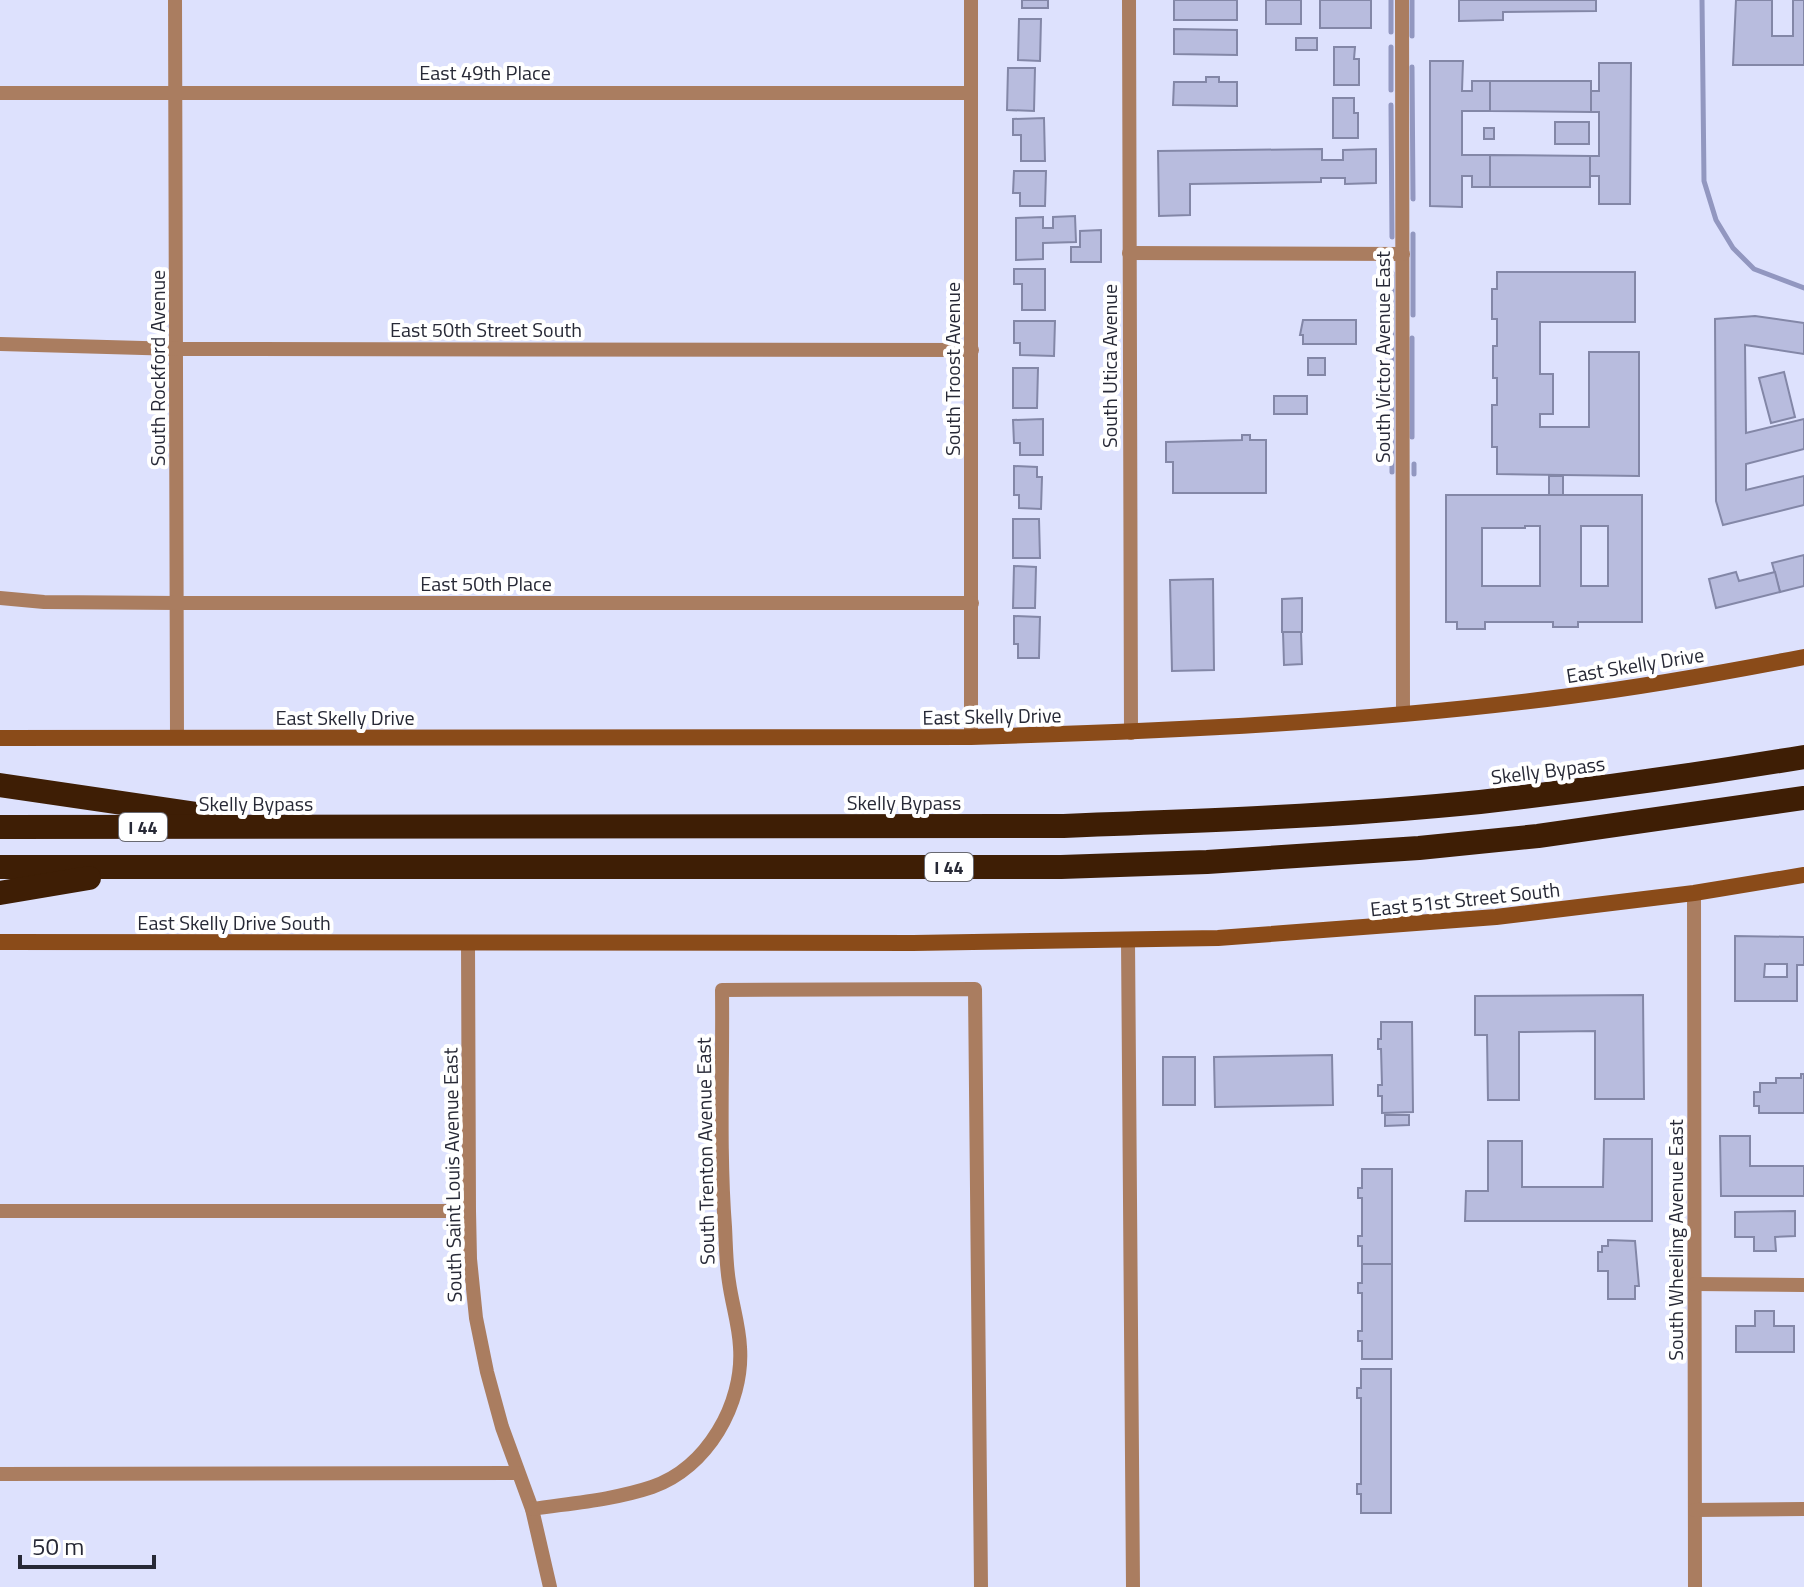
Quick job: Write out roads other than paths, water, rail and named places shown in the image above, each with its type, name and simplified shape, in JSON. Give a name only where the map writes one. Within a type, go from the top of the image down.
[{"type":"highway","name":"Skelly Bypass","points":[[0,827],[1062,826],[1217,821],[1588,790],[1804,757]]},
{"type":"highway","points":[[0,785],[285,828]]},
{"type":"highway","name":"I 44","points":[[0,867],[1061,867],[1207,862],[1538,836],[1804,798]]},
{"type":"highway","points":[[0,893],[154,867]]},
{"type":"main road","name":"East Skelly Drive","points":[[177,737],[971,737],[1131,733],[1262,726],[1572,696],[1804,657]]},
{"type":"main road","points":[[0,738],[177,737]]},
{"type":"main road","name":"East 51st Street South","points":[[1128,941],[1380,928],[1510,916],[1694,893],[1804,875]]},
{"type":"main road","points":[[468,942],[1128,941]]},
{"type":"main road","name":"East Skelly Drive South","points":[[0,942],[468,942]]},
{"type":"street","name":"South Rockford Avenue","points":[[175,0],[177,737]]},
{"type":"street","name":"South Troost Avenue","points":[[971,0],[971,737]]},
{"type":"street","name":"South Utica Avenue","points":[[1129,0],[1131,733]]},
{"type":"street","name":"South Victor Avenue East","points":[[1402,0],[1403,714]]},
{"type":"street","name":"East 49th Place","points":[[0,93],[971,93]]},
{"type":"street","points":[[1129,253],[1403,254]]},
{"type":"street","name":"East 50th Street South","points":[[0,344],[178,349],[972,350]]},
{"type":"street","name":"East 50th Place","points":[[0,598],[44,602],[177,603],[972,603]]},
{"type":"street","name":"South Wheeling Avenue East","points":[[1694,893],[1695,1587]]},
{"type":"street","points":[[1128,941],[1133,1587]]},
{"type":"street","name":"South Saint Louis Avenue East","points":[[468,942],[470,1259],[476,1318],[494,1400],[532,1509],[550,1587]]},
{"type":"street","name":"South Trenton Avenue East","points":[[532,1509],[617,1496],[655,1486],[699,1456],[716,1435],[731,1405],[741,1349],[729,1281],[724,1222],[722,990],[975,989],[981,1587]]},
{"type":"street","points":[[0,1211],[469,1211]]},
{"type":"street","points":[[1695,1284],[1804,1285]]},
{"type":"street","points":[[0,1474],[518,1473]]},
{"type":"street","points":[[1695,1510],[1804,1509]]},
{"type":"waterway","points":[[1391,0],[1391,32]]},
{"type":"waterway","points":[[1412,0],[1412,36]]},
{"type":"waterway","points":[[1702,0],[1704,181],[1716,220],[1733,248],[1754,269],[1804,288]]},
{"type":"waterway","points":[[1391,47],[1391,90]]},
{"type":"waterway","points":[[1412,67],[1413,199]]},
{"type":"waterway","points":[[1391,105],[1392,237]]},
{"type":"waterway","points":[[1413,234],[1413,315]]},
{"type":"waterway","points":[[1392,273],[1392,472]]},
{"type":"waterway","points":[[1412,338],[1412,437]]},
{"type":"waterway","points":[[1414,464],[1414,474]]}]
